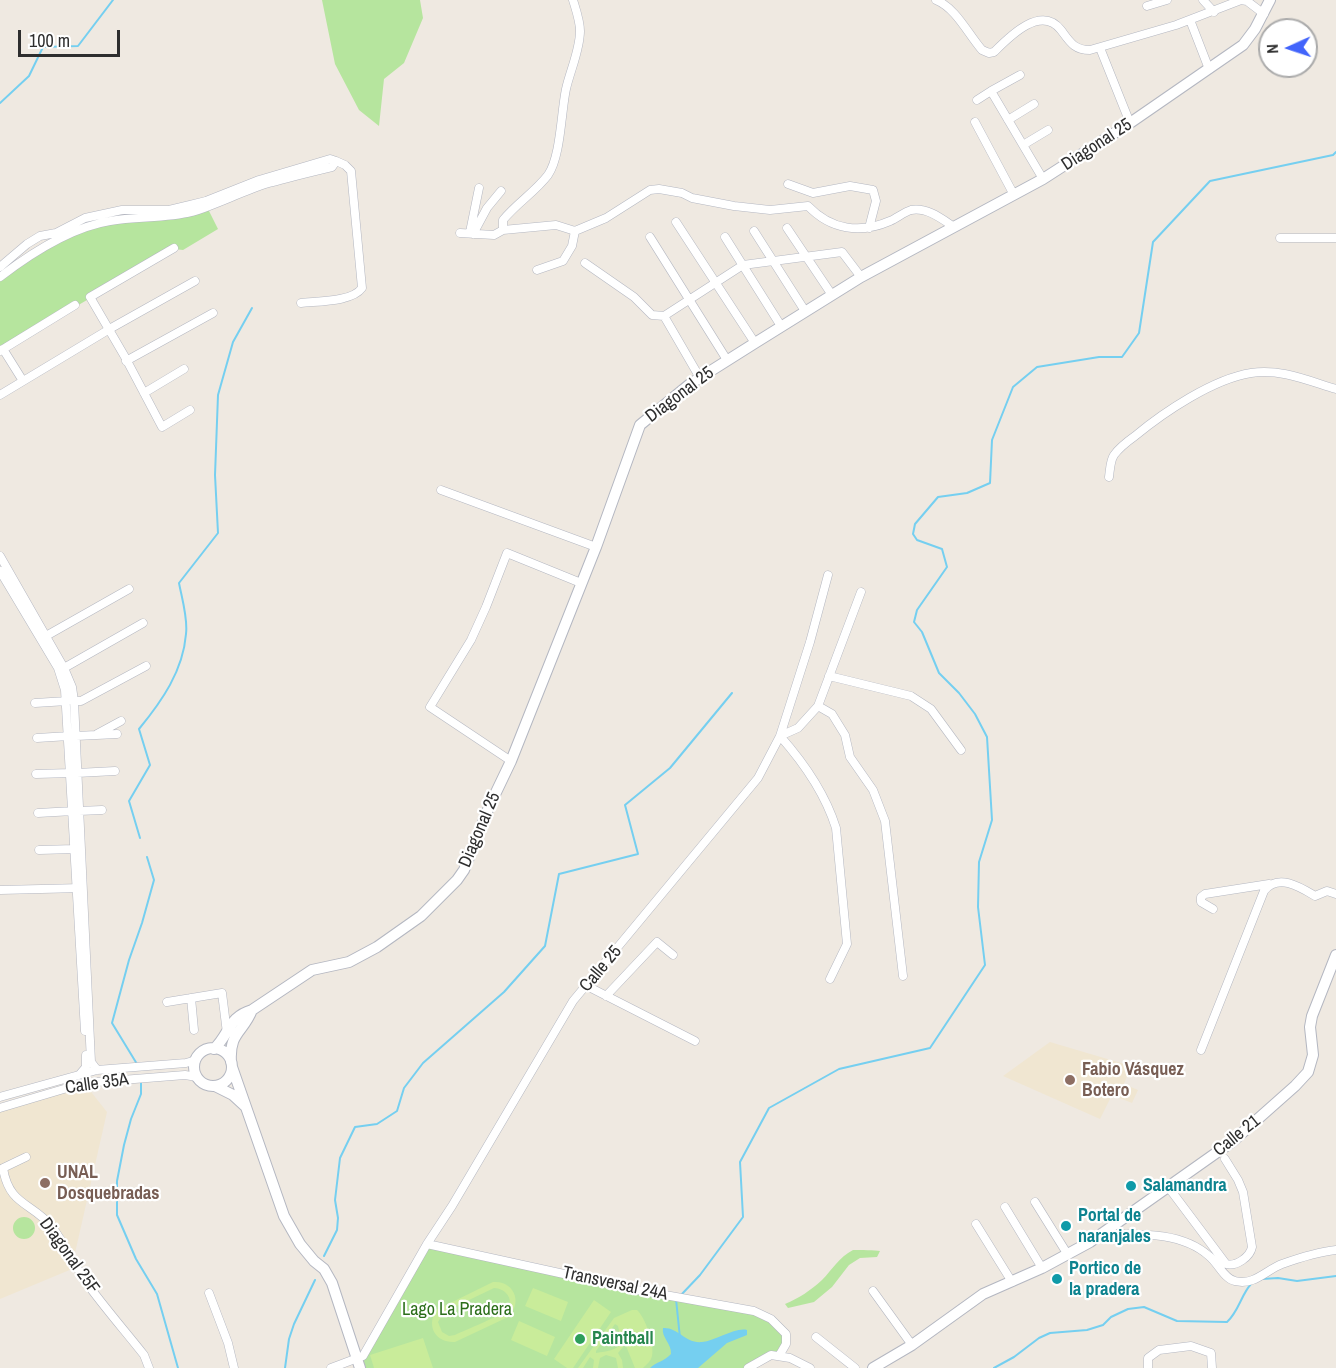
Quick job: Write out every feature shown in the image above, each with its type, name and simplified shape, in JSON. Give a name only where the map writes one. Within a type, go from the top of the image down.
[{"type":"street","points":[[503,230],[502,220],[515,205],[535,190],[549,173],[557,148],[566,90],[581,33],[573,0]]},
{"type":"street","points":[[936,0],[944,4],[982,50],[989,53],[994,52],[1028,24],[1041,20],[1053,23],[1071,45],[1078,49],[1100,48],[1214,12],[1236,1],[1247,1],[1264,14]]},
{"type":"street","points":[[1147,6],[1167,0]]},
{"type":"street","points":[[1203,0],[1214,12]]},
{"type":"street","name":"Diagonal 25","points":[[214,1048],[241,1013],[252,1010],[301,975],[312,970],[349,962],[377,947],[421,916],[464,870],[489,807],[511,761],[596,547],[640,425],[665,403],[700,378],[805,311],[861,277],[1043,179],[1130,123],[1243,45],[1264,14],[1270,0]]},
{"type":"street","points":[[1190,20],[1209,69]]},
{"type":"street","points":[[1100,48],[1130,123]]},
{"type":"street","points":[[977,100],[1020,75]]},
{"type":"street","points":[[991,91],[1043,179]]},
{"type":"street","points":[[1008,120],[1034,104]]},
{"type":"street","points":[[975,122],[1014,195]]},
{"type":"street","points":[[1023,145],[1048,130]]},
{"type":"street","points":[[0,267],[40,236],[85,218],[105,212],[130,209],[170,210],[190,206],[267,177],[330,159],[345,165],[351,171],[362,288],[358,294],[347,298],[301,303]]},
{"type":"street","points":[[0,278],[51,243],[107,221],[171,217],[192,212],[269,183],[332,167],[336,162]]},
{"type":"street","points":[[788,184],[813,192],[850,186],[873,190],[876,201],[869,228]]},
{"type":"street","points":[[472,234],[478,188]]},
{"type":"street","points":[[460,233],[494,235],[503,230],[556,225],[574,231],[606,218],[650,190],[659,189],[734,206],[770,210],[808,206]]},
{"type":"street","points":[[472,234],[487,208],[501,191]]},
{"type":"street","points":[[808,206],[813,192]]},
{"type":"street","points":[[808,206],[837,227],[869,228],[890,221],[911,210],[925,211],[954,227]]},
{"type":"street","points":[[130,209],[135,218]]},
{"type":"street","points":[[676,222],[755,343]]},
{"type":"street","points":[[787,228],[832,295]]},
{"type":"street","points":[[537,270],[563,261],[572,246],[574,231]]},
{"type":"street","points":[[754,231],[805,311]]},
{"type":"street","points":[[47,235],[51,243]]},
{"type":"street","points":[[650,237],[727,360]]},
{"type":"street","points":[[725,237],[781,326]]},
{"type":"street","points":[[1280,238],[1336,238]]},
{"type":"street","points":[[174,248],[90,297],[162,427],[190,410]]},
{"type":"street","points":[[585,263],[634,297],[652,315],[664,316],[743,266],[806,255],[842,252],[861,277]]},
{"type":"street","points":[[0,395],[108,329],[195,280]]},
{"type":"street","points":[[23,381],[2,350],[75,305]]},
{"type":"street","points":[[126,361],[213,313]]},
{"type":"street","points":[[664,316],[700,378]]},
{"type":"street","points":[[144,393],[184,369]]},
{"type":"street","points":[[1109,477],[1114,455],[1125,444],[1196,393],[1224,381],[1250,373],[1274,372],[1336,389]]},
{"type":"street","points":[[441,490],[596,547]]},
{"type":"street","points":[[511,761],[430,707],[471,640],[507,554],[581,583]]},
{"type":"street","points":[[0,556],[64,668],[72,687],[72,736],[91,1062],[97,1070]]},
{"type":"street","points":[[0,571],[58,668],[71,701]]},
{"type":"street","name":"Calle 25","points":[[359,1364],[427,1244],[452,1206],[573,1001],[758,778],[780,736],[810,642],[828,575]]},
{"type":"street","points":[[46,636],[129,589]]},
{"type":"street","points":[[830,979],[847,944],[836,828],[832,813],[803,762],[780,736],[798,728],[818,706],[861,592]]},
{"type":"street","points":[[64,668],[143,623]]},
{"type":"street","points":[[35,703],[81,701],[146,666]]},
{"type":"street","points":[[829,676],[911,696],[931,709],[961,750]]},
{"type":"street","points":[[818,706],[831,714],[845,735],[850,757],[873,790],[883,813],[903,976]]},
{"type":"street","points":[[96,735],[121,721]]},
{"type":"street","points":[[36,738],[117,734]]},
{"type":"street","points":[[36,774],[115,771]]},
{"type":"street","points":[[38,813],[102,810]]},
{"type":"street","points":[[76,811],[75,849],[80,888],[86,1063],[86,1067],[80,1074]]},
{"type":"street","points":[[39,850],[75,849]]},
{"type":"street","points":[[1213,909],[1201,902],[1201,897],[1210,892],[1227,892],[1282,881],[1296,884],[1315,896],[1327,891],[1336,894]]},
{"type":"street","points":[[1201,1050],[1264,891],[1269,885]]},
{"type":"street","points":[[0,890],[80,888]]},
{"type":"street","points":[[606,996],[657,942],[673,955]]},
{"type":"street","name":"Calle 21","points":[[873,1368],[912,1345],[983,1294],[1068,1255],[1102,1234],[1233,1141],[1295,1086],[1308,1072],[1313,1055],[1310,1027],[1312,1016],[1336,955]]},
{"type":"street","points":[[587,986],[695,1041]]},
{"type":"street","points":[[167,1002],[222,993],[232,1064],[229,1078],[214,1086]]},
{"type":"street","points":[[191,998],[194,1030]]},
{"type":"street","name":"Diagonal 25","points":[[230,1049],[238,1030],[248,1023],[252,1010]]},
{"type":"street","points":[[248,1109],[233,1095],[205,1084],[197,1077],[191,1062],[203,1052],[214,1048],[225,1052],[232,1064],[248,1109],[289,1226],[300,1244],[332,1283],[359,1364],[332,1368]]},
{"type":"street","name":"Calle 35A","points":[[0,1097],[97,1070],[191,1062]]},
{"type":"street","name":"Calle 35A","points":[[0,1108],[63,1088],[112,1080],[185,1074],[197,1077]]},
{"type":"street","name":"Diagonal 25F","points":[[26,1157],[3,1168],[9,1188],[16,1198],[39,1214],[52,1227],[85,1280],[144,1355],[149,1368]]},
{"type":"street","points":[[1169,1188],[1226,1264],[1235,1264],[1251,1253],[1252,1247],[1242,1192],[1238,1180],[1225,1159]]},
{"type":"street","points":[[1035,1202],[1068,1255]]},
{"type":"street","points":[[1005,1207],[1042,1268]]},
{"type":"street","points":[[976,1224],[1012,1282]]},
{"type":"street","points":[[1102,1234],[1162,1236],[1188,1244],[1208,1254],[1234,1281],[1246,1282],[1258,1278],[1279,1265],[1336,1250]]},
{"type":"street","name":"Transversal 24A","points":[[427,1244],[637,1290],[754,1311],[771,1319],[786,1334],[786,1344],[779,1356]]},
{"type":"street","points":[[873,1291],[912,1345]]},
{"type":"street","points":[[209,1293],[228,1342],[234,1368]]},
{"type":"street","points":[[816,1337],[855,1368]]},
{"type":"street","points":[[1148,1368],[1148,1358],[1159,1350],[1191,1346],[1211,1353],[1212,1368]]},
{"type":"street","points":[[748,1368],[765,1357],[779,1356],[790,1358],[810,1368]]},
{"type":"shaded area","name":"Fabio Vásquez Botero","points":[[1050,1042],[1131,1066],[1124,1084],[1138,1090],[1132,1103],[1112,1095],[1100,1119],[1003,1076]]},
{"type":"shaded area","name":"UNAL Dosquebradas","points":[[84,1083],[107,1112],[75,1253],[67,1258],[72,1269],[0,1299],[0,1108]]},
{"type":"green space","points":[[322,0],[420,0],[423,18],[404,63],[384,79],[379,126],[359,110],[335,64]]},
{"type":"green space","points":[[207,207],[218,229],[183,250],[174,249],[0,351],[0,277],[29,256],[98,224]]},
{"type":"green space","points":[[24,1217],[32,1220],[35,1228],[32,1236],[24,1239],[16,1236],[13,1228],[16,1220]]},
{"type":"green space","name":"Lago La Pradera","points":[[427,1244],[754,1311],[786,1334],[779,1356],[748,1368],[360,1368],[363,1356]]},
{"type":"green space","points":[[853,1250],[880,1251],[877,1257],[860,1258],[849,1265],[832,1287],[814,1302],[788,1308],[785,1304],[813,1288]]},
{"type":"green space","points":[[493,1282],[507,1285],[515,1294],[516,1300],[512,1313],[506,1318],[455,1342],[443,1340],[435,1333],[432,1322],[436,1310]],"holes":[[[494,1288],[508,1295],[510,1302],[506,1310],[455,1335],[449,1336],[442,1332],[438,1322],[444,1312]]]},
{"type":"green space","points":[[533,1288],[568,1302],[561,1321],[525,1306]]},
{"type":"green space","name":"Paintball","points":[[594,1300],[611,1312],[573,1368],[567,1368],[554,1359]]},
{"type":"green space","points":[[637,1310],[651,1338],[653,1351],[650,1361],[643,1368],[635,1368],[624,1346],[618,1353],[623,1368],[618,1368],[616,1358],[606,1355],[600,1358],[598,1368],[593,1368],[594,1360],[590,1357],[583,1368],[578,1368],[614,1318]],"holes":[[[615,1324],[618,1326],[620,1335],[623,1337],[622,1342],[613,1350],[596,1353]]]},
{"type":"green space","points":[[519,1321],[555,1337],[547,1356],[511,1340]]},
{"type":"green space","points":[[423,1338],[433,1368],[374,1368],[370,1355]]},
{"type":"water","points":[[663,1328],[673,1330],[696,1342],[707,1341],[742,1330],[747,1330],[747,1335],[727,1343],[698,1368],[650,1368],[671,1354]]},
{"type":"waterway","points":[[0,103],[29,76],[43,47],[78,46],[113,0]]},
{"type":"waterway","points":[[681,1295],[700,1275],[743,1217],[740,1162],[769,1108],[839,1069],[930,1048],[985,965],[978,907],[979,862],[992,820],[987,737],[975,714],[959,693],[939,673],[922,632],[914,622],[917,610],[947,567],[942,549],[917,540],[913,534],[915,524],[938,497],[967,493],[990,483],[992,440],[1013,387],[1037,367],[1099,357],[1122,357],[1139,333],[1153,242],[1210,181],[1333,155],[1336,152]]},
{"type":"waterway","points":[[140,838],[129,801],[150,765],[139,729],[156,708],[181,661],[186,628],[179,583],[218,533],[215,475],[218,395],[233,342],[252,308]]},
{"type":"waterway","points":[[324,1256],[337,1230],[335,1200],[340,1158],[355,1127],[377,1124],[397,1111],[404,1088],[423,1063],[504,992],[545,946],[559,874],[638,854],[625,805],[670,768],[732,693]]},
{"type":"waterway","points":[[137,1064],[112,1023],[154,880],[147,857]]},
{"type":"waterway","points":[[141,1081],[141,1094],[131,1119],[117,1181],[117,1215],[136,1259],[157,1294],[178,1368]]},
{"type":"waterway","points":[[1262,1279],[1278,1278],[1297,1281],[1336,1276]]},
{"type":"waterway","points":[[285,1368],[289,1339],[294,1324],[315,1280]]},
{"type":"waterway","points":[[994,1368],[1050,1333],[1087,1330],[1103,1325],[1111,1317],[1128,1309],[1144,1307],[1177,1321],[1227,1322],[1251,1284]]},
{"type":"waterway","points":[[676,1299],[680,1338]]},
{"type":"place","name":"Fabio Vásquez Botero","points":[[1070,1080]]},
{"type":"place","name":"UNAL Dosquebradas","points":[[45,1183]]},
{"type":"place","name":"Salamandra","points":[[1131,1186]]},
{"type":"place","name":"Portal de naranjales","points":[[1066,1226]]},
{"type":"place","name":"Portico de la pradera","points":[[1057,1279]]},
{"type":"place","name":"Paintball","points":[[580,1339]]}]
